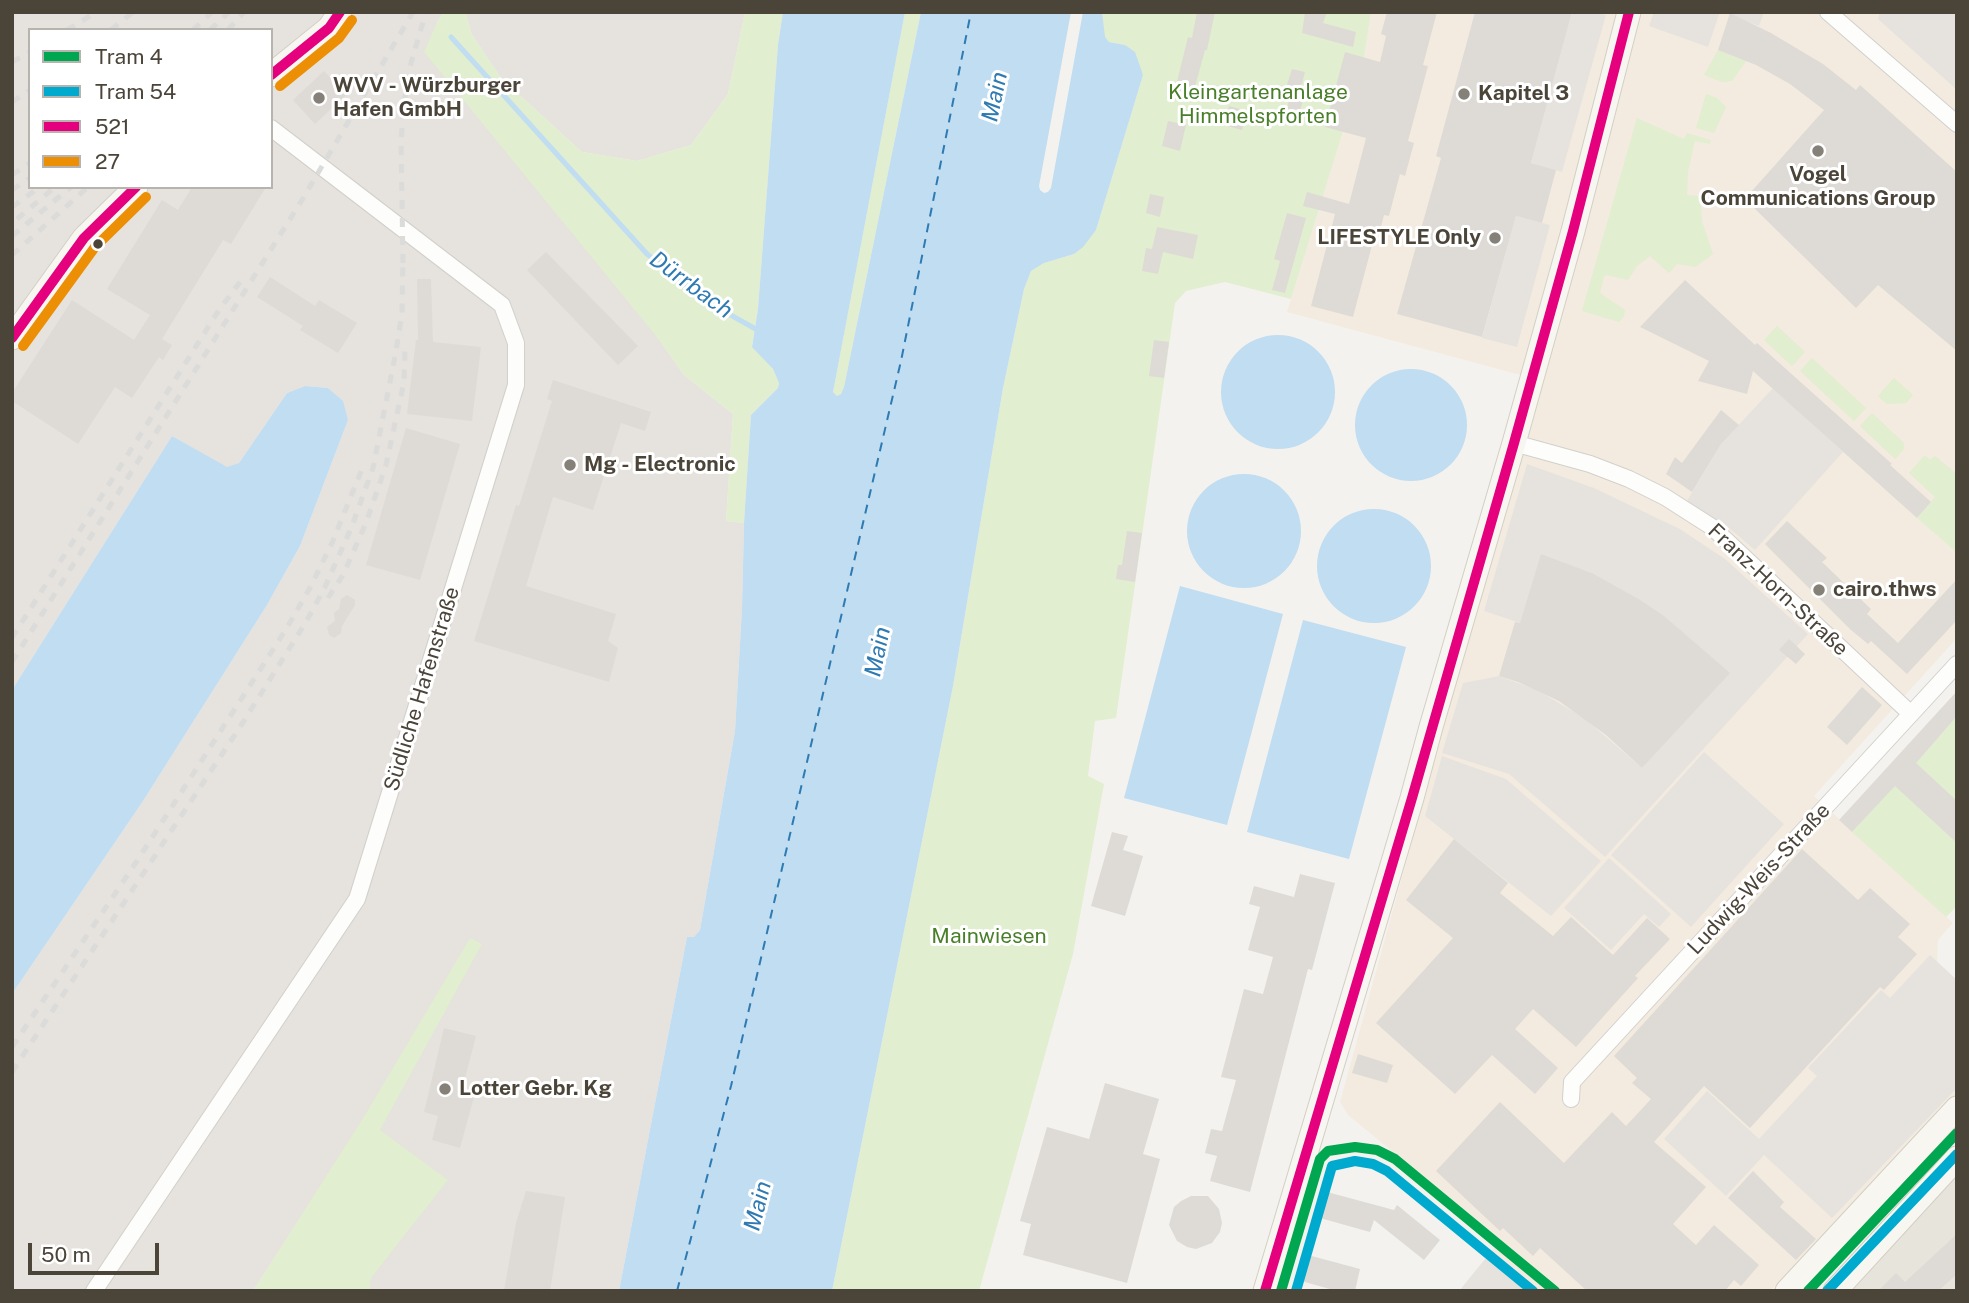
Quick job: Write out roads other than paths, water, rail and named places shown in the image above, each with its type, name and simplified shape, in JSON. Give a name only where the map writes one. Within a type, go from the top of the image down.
[{"type":"main road","points":[[273,73],[329,28],[340,12]]},
{"type":"main road","points":[[1265,1291],[1412,798],[1430,727],[1514,443],[1573,231],[1629,12]]},
{"type":"main road","points":[[12,338],[84,238],[134,189]]},
{"type":"main road","points":[[1787,1291],[1957,1108]]},
{"type":"main road","points":[[1835,1291],[1957,1158]]},
{"type":"main road","points":[[1860,1213],[1885,1237]]},
{"type":"street","points":[[1828,12],[1957,124]]},
{"type":"street","name":"Südliche Hafenstraße","points":[[94,1291],[357,899],[516,385],[516,343],[502,305],[273,130]]},
{"type":"street","name":"Franz-Horn-Straße","points":[[1514,443],[1590,464],[1629,479],[1665,497],[1712,527],[1911,714]]},
{"type":"street","name":"Ludwig-Weis-Straße","points":[[1571,1099],[1572,1082],[1957,664]]},
{"type":"water","name":"Main","points":[[783,12],[905,12],[833,392],[837,396],[844,387],[921,12],[1071,12],[1039,186],[1044,193],[1051,188],[1083,12],[1102,12],[1105,37],[1109,42],[1125,45],[1135,52],[1143,75],[1096,230],[1074,254],[1044,263],[1031,271],[1024,289],[1003,388],[953,686],[832,1291],[619,1291],[687,937],[694,937],[700,930],[735,731],[751,415],[778,388],[779,383],[773,369],[752,347],[758,309],[778,45]]},
{"type":"water","points":[[1278,335],[1300,340],[1318,352],[1330,370],[1335,392],[1330,414],[1318,432],[1300,444],[1278,449],[1256,444],[1238,432],[1226,414],[1221,392],[1226,370],[1238,352],[1256,340]]},
{"type":"water","points":[[1411,369],[1433,373],[1451,385],[1463,403],[1467,425],[1463,447],[1451,465],[1433,477],[1411,481],[1389,477],[1371,465],[1359,447],[1355,425],[1359,403],[1371,385],[1389,373]]},
{"type":"water","points":[[305,386],[328,388],[343,401],[348,420],[300,546],[267,605],[143,801],[12,994],[12,690],[172,436],[227,467],[239,463],[287,393]]},
{"type":"water","points":[[1244,474],[1266,479],[1284,491],[1296,509],[1301,531],[1296,553],[1284,571],[1266,583],[1244,588],[1222,583],[1204,571],[1192,553],[1187,531],[1192,509],[1204,491],[1222,479]]},
{"type":"water","points":[[1374,509],[1396,514],[1414,526],[1426,544],[1431,566],[1426,588],[1414,606],[1396,618],[1374,623],[1352,618],[1334,606],[1322,588],[1317,566],[1322,544],[1334,526],[1352,514]]},
{"type":"water","points":[[1180,586],[1283,614],[1227,825],[1124,798]]},
{"type":"water","points":[[1303,620],[1406,647],[1349,859],[1247,832]]},
{"type":"waterway","name":"Dürrbach","points":[[451,37],[647,254],[711,304],[761,332]]},
{"type":"railway","points":[[70,28],[96,12]]},
{"type":"railway","points":[[113,28],[133,12]]},
{"type":"railway","points":[[195,28],[212,12]]},
{"type":"railway","points":[[212,28],[229,12]]},
{"type":"railway","points":[[230,28],[244,12]]},
{"type":"railway","points":[[12,662],[302,200],[413,12]]},
{"type":"railway","points":[[403,263],[401,142],[404,102],[411,63],[426,12]]},
{"type":"railway","points":[[12,62],[28,53]]},
{"type":"railway","points":[[12,102],[28,91]]},
{"type":"railway","points":[[12,175],[28,164]]},
{"type":"railway","points":[[12,190],[28,179]]},
{"type":"railway","points":[[12,207],[37,189]]},
{"type":"railway","points":[[17,219],[53,189]]},
{"type":"railway","points":[[12,236],[69,189]]},
{"type":"railway","points":[[12,255],[86,189]]},
{"type":"railway","points":[[12,1072],[240,727],[325,587],[352,526],[373,468],[402,313],[403,255]]},
{"type":"railway","points":[[12,638],[219,310],[243,278]]},
{"type":"railway","points":[[328,598],[343,575],[366,523],[386,465],[404,382],[405,347]]},
{"type":"railway","points":[[12,1047],[137,861],[285,631],[332,543],[362,469]]},
{"type":"tram line","name":"4","points":[[1808,1291],[1957,1133]]},
{"type":"tram line","name":"4","points":[[1281,1291],[1320,1159],[1328,1151],[1355,1147],[1377,1150],[1395,1159],[1555,1291]]},
{"type":"tram line","name":"54","points":[[1827,1291],[1957,1154]]},
{"type":"tram line","name":"54","points":[[1296,1291],[1332,1166],[1355,1161],[1373,1164],[1387,1171],[1533,1291]]},
{"type":"place","name":"Kapitel 3","points":[[1464,94]]},
{"type":"place","name":"WVV - Würzburger Hafen GmbH","points":[[319,98]]},
{"type":"place","name":"Vogel Communications Group","points":[[1818,151]]},
{"type":"place","name":"LIFESTYLE Only","points":[[1495,238]]},
{"type":"place","name":"Mg - Electronic","points":[[570,465]]},
{"type":"place","name":"cairo.thws","points":[[1819,590]]},
{"type":"place","name":"Lotter Gebr. Kg","points":[[445,1089]]},
{"type":"park label","name":"Kleingartenanlage Himmelspforten","points":[[1258,105]]},
{"type":"park label","name":"Mainwiesen","points":[[989,937]]}]
